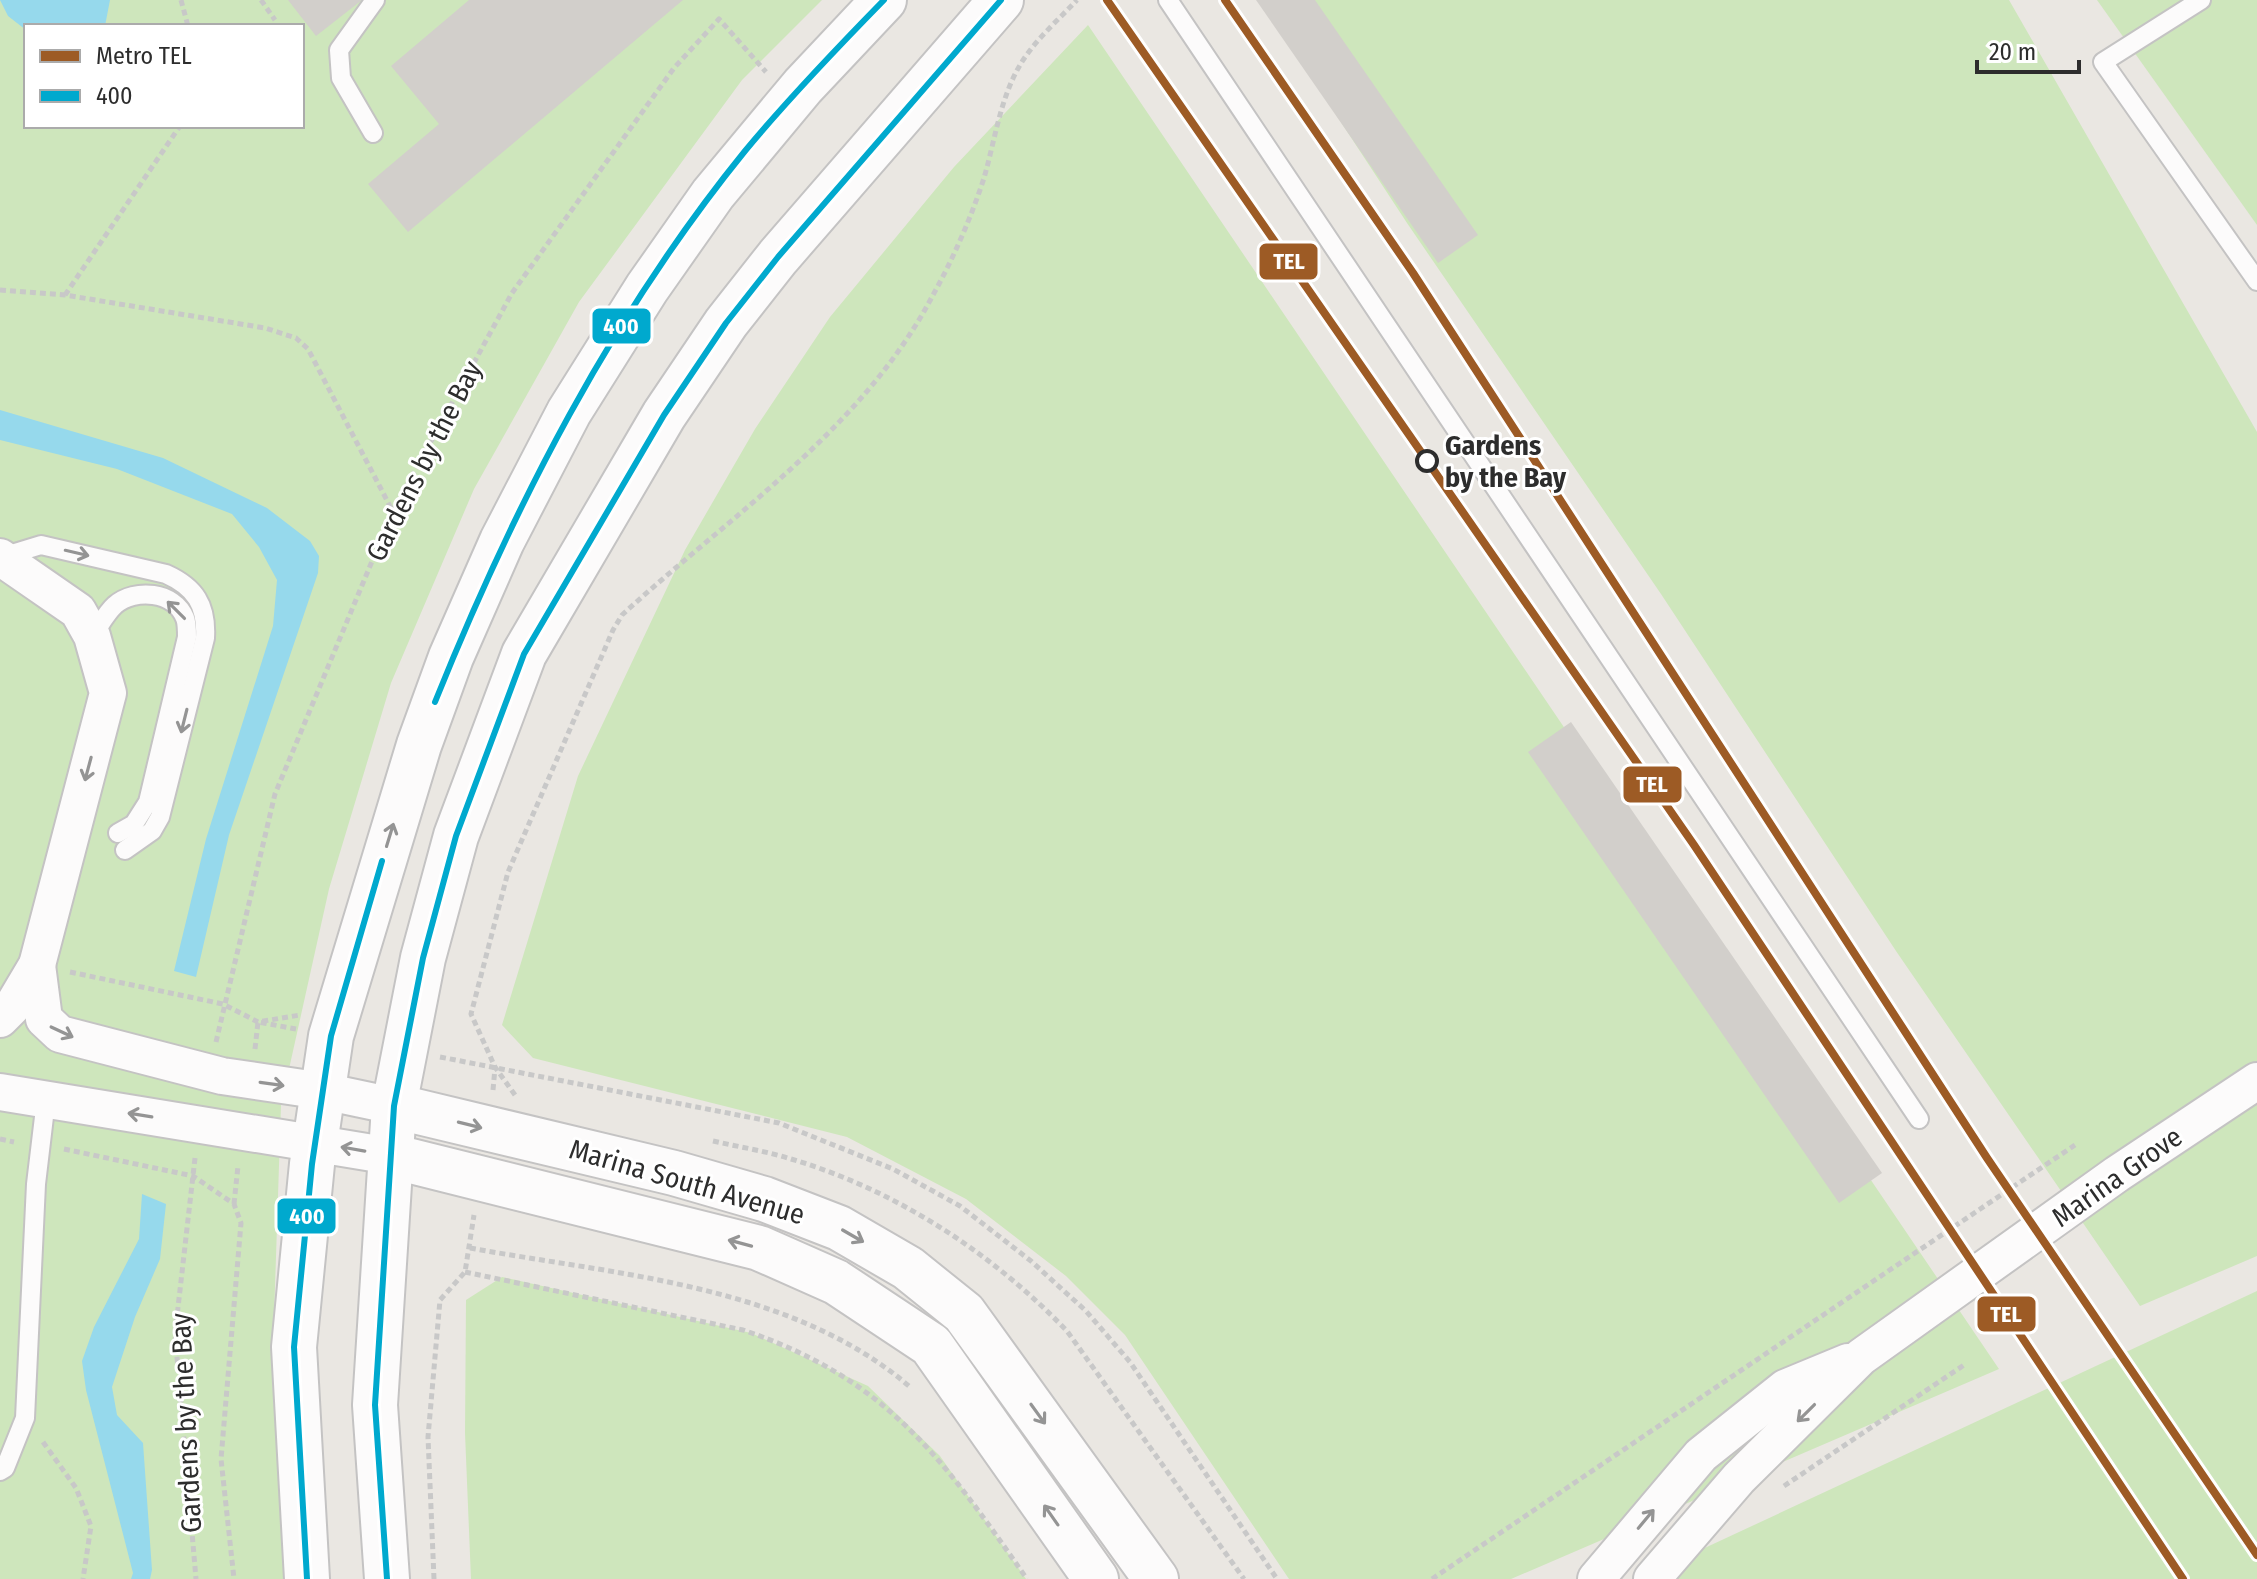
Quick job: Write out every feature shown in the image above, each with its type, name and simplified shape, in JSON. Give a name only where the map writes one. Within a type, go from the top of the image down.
[{"type":"main road","points":[[307,1579],[294,1347],[315,1142],[331,1036],[419,745],[451,657],[523,499],[569,412],[647,288],[713,194],[803,86],[884,0]]},
{"type":"main road","points":[[387,1579],[375,1405],[394,1106],[423,958],[456,836],[524,654],[664,415],[726,323],[839,185],[1001,0]]},
{"type":"main road","name":"Marina South Avenue","points":[[394,1106],[674,1173],[764,1199],[839,1228],[908,1268],[964,1313],[1156,1579]]},
{"type":"main road","name":"Marina South Avenue","points":[[391,1156],[759,1248],[836,1282],[931,1345],[1096,1579]]},
{"type":"street","points":[[0,1019],[12,1007],[37,965],[108,693],[92,636],[78,611],[1,557]]},
{"type":"street","points":[[37,965],[44,1019],[60,1034],[210,1073],[394,1106]]},
{"type":"street","name":"Marina Grove","points":[[1652,1579],[1720,1498],[1861,1357],[2117,1174],[2257,1081]]},
{"type":"street","points":[[1,1093],[391,1156]]},
{"type":"street","name":"Marina Grove","points":[[1596,1579],[1701,1455],[1785,1388],[1861,1357]]},
{"type":"lane","points":[[373,133],[341,78],[339,50],[375,0]]},
{"type":"lane","points":[[1168,0],[1919,1119]]},
{"type":"lane","points":[[2201,0],[2103,62],[2257,281]]},
{"type":"lane","points":[[1,557],[41,545],[166,574],[185,582],[198,597],[206,618],[205,638],[160,817],[152,831],[121,842],[148,802],[187,637],[185,618],[174,605],[153,593],[136,595],[115,605],[92,636]]},
{"type":"lane","points":[[0,1471],[5,1468],[25,1418],[36,1184],[46,1100]]},
{"type":"path","points":[[181,0],[187,24]]},
{"type":"path","points":[[261,0],[275,20]]},
{"type":"path","points":[[495,1067],[471,1014],[508,872],[613,630],[622,615],[782,476],[864,397],[933,297],[968,219],[983,179],[1001,108],[1026,55],[1077,0]]},
{"type":"path","name":"Gardens by the Bay","points":[[210,1073],[223,1004],[275,794],[393,511],[512,293],[674,68],[719,19],[766,72]]},
{"type":"path","points":[[65,295],[179,128]]},
{"type":"path","points":[[0,290],[65,295],[265,328],[296,338],[317,362],[393,511]]},
{"type":"path","points":[[37,965],[223,1004]]},
{"type":"path","name":"Gardens by the Bay","points":[[196,1579],[175,1334],[198,1125]]},
{"type":"path","points":[[0,1139],[14,1142]]},
{"type":"path","points":[[1432,1579],[2075,1145]]},
{"type":"path","points":[[61,1148],[193,1176],[234,1204],[241,1223],[221,1459],[234,1579]]},
{"type":"path","points":[[434,1579],[428,1437],[440,1300],[465,1272],[470,1248],[703,1290],[791,1318],[846,1344],[895,1374],[917,1393]]},
{"type":"path","points":[[465,1272],[743,1330],[783,1344],[833,1368],[879,1401],[930,1447],[957,1478],[1027,1579]]},
{"type":"path","points":[[1777,1491],[1964,1365]]},
{"type":"path","points":[[25,1418],[76,1488],[91,1526],[83,1579]]},
{"type":"green space","points":[[0,0],[822,0],[742,80],[579,302],[474,489],[391,683],[329,889],[281,1105],[272,1378],[286,1579],[0,1579]]},
{"type":"green space","points":[[1261,0],[2009,0],[2257,432],[2257,1256],[2140,1306],[1896,951],[1661,594],[1407,223]]},
{"type":"green space","points":[[2097,0],[2257,0],[2257,225]]},
{"type":"green space","points":[[1088,25],[1999,1369],[1511,1579],[1289,1579],[1125,1335],[1066,1276],[966,1199],[847,1137],[533,1058],[502,1025],[578,776],[685,550],[755,429],[830,317],[954,167]]},
{"type":"green space","points":[[502,1277],[751,1333],[868,1386],[940,1456],[1026,1579],[471,1579],[465,1433],[466,1300]]},
{"type":"green space","points":[[2257,1291],[2257,1579],[1638,1579]]},
{"type":"water","points":[[0,0],[110,0],[105,24],[24,24],[24,28],[8,16]]},
{"type":"water","points":[[0,410],[163,458],[267,508],[310,541],[319,556],[318,573],[229,835],[196,977],[174,971],[206,839],[273,626],[277,580],[259,547],[232,514],[117,469],[0,440]]},
{"type":"water","points":[[142,1194],[166,1204],[160,1259],[135,1317],[112,1387],[117,1415],[143,1443],[152,1570],[150,1579],[131,1579],[133,1573],[86,1390],[82,1361],[94,1327],[139,1239]]},
{"type":"building","points":[[288,0],[362,0],[316,36]]},
{"type":"building","points":[[469,0],[683,0],[408,232],[368,184],[439,124],[391,66]]},
{"type":"building","points":[[1256,0],[1315,0],[1478,235],[1438,263]]},
{"type":"building","points":[[1571,722],[1882,1173],[1839,1203],[1528,752]]},
{"type":"metro line","name":"TEL","points":[[1107,0],[1694,845],[2183,1579]]},
{"type":"metro line","name":"TEL","points":[[1225,0],[1413,273],[1987,1158],[2257,1555]]},
{"type":"transit line","name":"400","points":[[435,702],[532,485],[569,415],[651,279],[745,151],[884,0]]},
{"type":"transit line","name":"400","points":[[387,1579],[375,1405],[394,1106],[423,958],[456,836],[524,654],[664,415],[726,323],[778,257],[1001,0]]},
{"type":"transit line","name":"400","points":[[307,1579],[294,1347],[312,1164],[331,1036],[382,861]]},
{"type":"place","name":"Gardens by the Bay","points":[[1427,461]]}]
